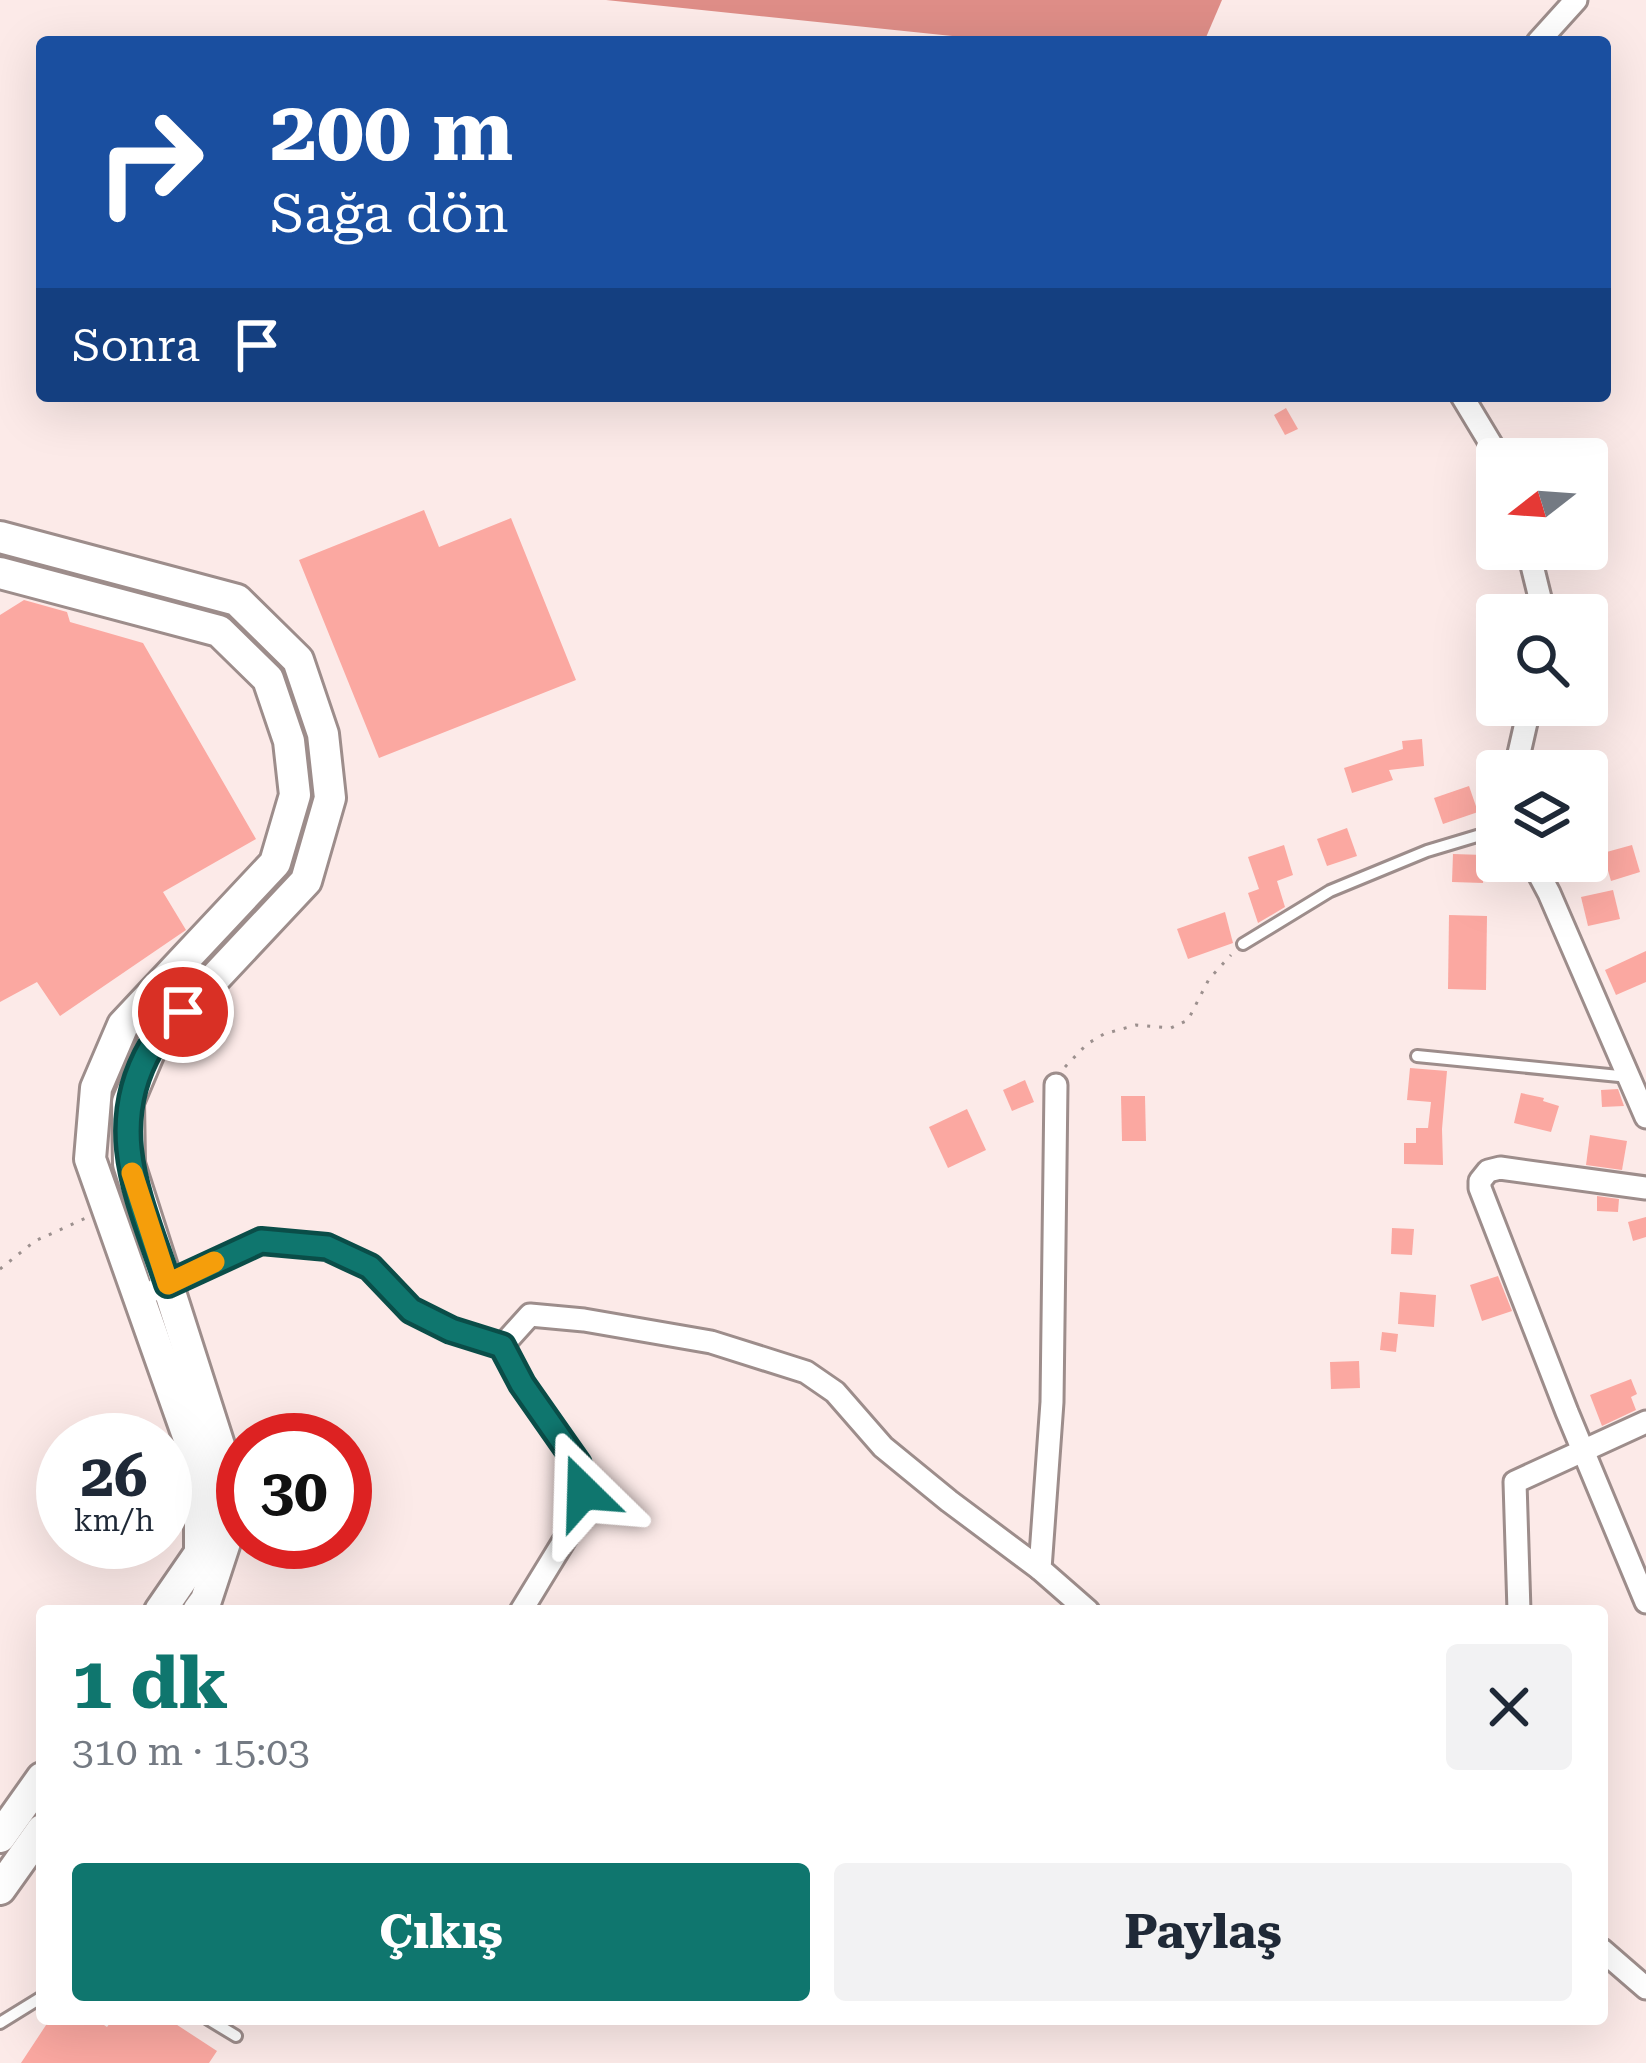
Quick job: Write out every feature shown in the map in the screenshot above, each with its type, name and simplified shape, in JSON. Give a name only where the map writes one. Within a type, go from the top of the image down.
[{"type":"street","points":[[1543,36],[1576,0]]},
{"type":"street","points":[[1466,402],[1487,438]]},
{"type":"street","points":[[0,537],[236,599],[298,660],[323,734],[330,798],[306,881],[152,1045],[128,1102],[129,1164],[225,1465],[229,1530],[202,1605]]},
{"type":"street","points":[[0,573],[219,631],[268,679],[289,741],[295,795],[275,863],[122,1025],[96,1088],[91,1160],[200,1470],[200,1553],[164,1605]]},
{"type":"street","points":[[1543,882],[1646,1117]]},
{"type":"street","points":[[1040,1569],[1052,1402],[1056,1085]]},
{"type":"street","points":[[1646,1188],[1500,1168],[1487,1171],[1480,1181],[1487,1210],[1646,1602]]},
{"type":"street","points":[[139,1298],[261,1241],[327,1247],[370,1267],[411,1310],[451,1330],[502,1346],[522,1384],[578,1464],[583,1492],[569,1532],[525,1605]]},
{"type":"street","points":[[502,1346],[530,1315],[711,1342],[806,1372],[835,1392],[884,1447],[1081,1605]]},
{"type":"street","points":[[1520,1605],[1516,1482],[1646,1422]]},
{"type":"street","points":[[0,1837],[36,1786]]},
{"type":"street","points":[[0,1889],[36,1838]]},
{"type":"street","points":[[1608,1955],[1646,1988]]},
{"type":"lane","points":[[1244,944],[1330,891],[1476,836]]},
{"type":"lane","points":[[1417,1056],[1629,1077]]},
{"type":"lane","points":[[0,2023],[36,2001]]},
{"type":"lane","points":[[218,2025],[236,2036]]},
{"type":"path","points":[[1056,1085],[1072,1058],[1104,1034],[1136,1025],[1171,1028],[1188,1020],[1217,967],[1244,944]]},
{"type":"path","points":[[0,1269],[35,1240],[108,1209]]},
{"type":"shaded area","points":[[606,0],[1222,0],[1207,36],[952,36]]},
{"type":"building","points":[[1286,408],[1298,429],[1285,435],[1274,415]]},
{"type":"building","points":[[424,510],[439,547],[511,518],[576,680],[379,758],[299,560]]},
{"type":"building","points":[[24,600],[67,612],[70,622],[143,643],[256,839],[163,892],[186,930],[60,1016],[37,982],[0,1002],[0,615]]},
{"type":"building","points":[[1422,739],[1424,766],[1389,770],[1393,780],[1352,793],[1344,768],[1403,749],[1402,741]]},
{"type":"building","points":[[1469,786],[1476,813],[1443,824],[1434,798]]},
{"type":"building","points":[[1347,828],[1357,856],[1327,866],[1317,839]]},
{"type":"building","points":[[1284,845],[1293,875],[1277,881],[1285,907],[1258,923],[1248,893],[1259,889],[1248,857]]},
{"type":"building","points":[[1632,845],[1640,872],[1611,881],[1608,852]]},
{"type":"building","points":[[1453,854],[1476,855],[1476,882],[1483,883],[1452,882]]},
{"type":"building","points":[[1613,890],[1620,919],[1588,926],[1581,897]]},
{"type":"building","points":[[1225,912],[1233,943],[1188,959],[1177,929]]},
{"type":"building","points":[[1449,915],[1487,916],[1486,990],[1448,989]]},
{"type":"building","points":[[1646,951],[1646,982],[1616,995],[1605,970]]},
{"type":"building","points":[[1410,1068],[1447,1071],[1443,1165],[1404,1164],[1404,1143],[1416,1143],[1416,1128],[1428,1128],[1431,1102],[1407,1100]]},
{"type":"building","points":[[1025,1080],[1034,1102],[1012,1111],[1003,1090]]},
{"type":"building","points":[[1618,1089],[1624,1106],[1602,1107],[1601,1090]]},
{"type":"building","points":[[1521,1093],[1559,1106],[1551,1132],[1514,1123]]},
{"type":"building","points":[[1121,1096],[1145,1096],[1146,1141],[1122,1141]]},
{"type":"building","points":[[967,1109],[986,1150],[948,1168],[929,1127]]},
{"type":"building","points":[[1590,1135],[1627,1141],[1622,1170],[1586,1165]]},
{"type":"building","points":[[1597,1196],[1619,1199],[1618,1212],[1597,1211]]},
{"type":"building","points":[[1646,1217],[1646,1237],[1633,1241],[1628,1222]]},
{"type":"building","points":[[1392,1228],[1414,1229],[1412,1255],[1391,1254]]},
{"type":"building","points":[[1498,1276],[1512,1311],[1482,1321],[1470,1285]]},
{"type":"building","points":[[1400,1292],[1436,1295],[1434,1327],[1398,1324]]},
{"type":"building","points":[[1382,1332],[1398,1334],[1396,1352],[1380,1350]]},
{"type":"building","points":[[1359,1361],[1360,1388],[1331,1389],[1330,1362]]},
{"type":"building","points":[[1631,1379],[1636,1410],[1602,1426],[1590,1395]]},
{"type":"building","points":[[46,2025],[177,2025],[217,2051],[209,2063],[21,2063]]},
{"type":"slow traffic","points":[[132,1173],[168,1284],[214,1262]]},
{"type":"route","points":[[183,1012],[152,1045],[128,1102],[129,1164],[168,1284],[261,1241],[327,1247],[370,1267],[411,1310],[451,1330],[502,1346],[522,1384],[578,1464],[583,1492]]}]
